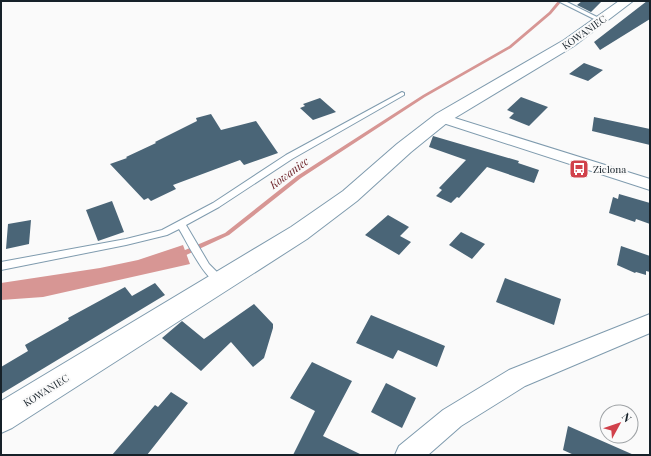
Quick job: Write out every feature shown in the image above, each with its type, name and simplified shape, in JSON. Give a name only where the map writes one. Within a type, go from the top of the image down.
[{"type":"street","name":"KOWANIEC","points":[[1,418],[325,215],[350,196],[409,144],[442,118],[544,58],[627,1]]},
{"type":"street","points":[[442,118],[650,185]]},
{"type":"street","points":[[408,455],[452,418],[517,378],[650,323]]},
{"type":"lane","points":[[561,1],[600,20]]},
{"type":"lane","points":[[1,266],[126,242],[164,233],[216,205],[289,157],[402,94]]},
{"type":"lane","points":[[181,225],[202,260],[212,274],[220,281]]},
{"type":"shaded area","points":[[183,245],[190,264],[43,297],[1,300],[1,283],[100,268],[138,260]]},
{"type":"building","points":[[582,1],[602,1],[591,12],[577,5]]},
{"type":"building","points":[[647,1],[650,1],[650,19],[600,50],[594,42]]},
{"type":"building","points":[[584,63],[603,70],[588,81],[569,74]]},
{"type":"building","points":[[521,97],[548,107],[529,126],[509,118],[514,113],[507,110]]},
{"type":"building","points":[[320,98],[336,112],[313,120],[300,108],[305,106],[303,104]]},
{"type":"building","points":[[211,114],[221,130],[256,121],[278,153],[244,165],[240,160],[173,185],[176,189],[151,201],[148,198],[144,200],[110,164],[127,158],[126,157],[156,143],[155,142],[197,121],[196,118]]},
{"type":"building","points":[[594,117],[650,129],[650,145],[592,131]]},
{"type":"building","points":[[433,136],[519,161],[518,163],[539,170],[534,183],[487,167],[459,198],[457,197],[451,203],[436,196],[442,190],[439,188],[466,160],[429,147]]},
{"type":"building","points":[[619,194],[650,203],[650,224],[636,219],[635,222],[609,213],[613,197],[618,199]]},
{"type":"building","points":[[112,201],[124,232],[98,241],[86,210]]},
{"type":"building","points":[[388,215],[409,227],[400,236],[411,242],[399,255],[365,235]]},
{"type":"building","points":[[31,220],[29,244],[6,249],[8,224]]},
{"type":"building","points":[[461,232],[485,244],[472,259],[449,245]]},
{"type":"building","points":[[621,246],[650,256],[650,272],[646,271],[646,275],[635,273],[617,265]]},
{"type":"building","points":[[505,278],[561,299],[554,325],[496,302]]},
{"type":"building","points":[[155,283],[165,295],[1,394],[1,367],[28,351],[25,345],[69,320],[68,318],[125,287],[132,296]]},
{"type":"building","points":[[254,304],[273,324],[273,328],[264,358],[253,367],[231,342],[201,371],[162,338],[182,321],[204,339]]},
{"type":"building","points":[[371,315],[445,346],[437,367],[398,350],[393,359],[356,343]]},
{"type":"building","points":[[312,362],[352,381],[323,436],[362,455],[293,455],[315,411],[290,398]]},
{"type":"building","points":[[386,383],[416,398],[402,428],[371,412]]},
{"type":"building","points":[[171,392],[188,403],[147,455],[112,455],[155,405],[158,407]]},
{"type":"building","points":[[568,426],[599,440],[599,444],[609,444],[634,455],[574,455],[563,450]]},
{"type":"waterway","name":"Kowaniec","points":[[180,255],[227,234],[299,177],[424,96],[510,47],[550,13],[560,1]]},
{"type":"place","name":"Zielona","points":[[579,169]]}]
